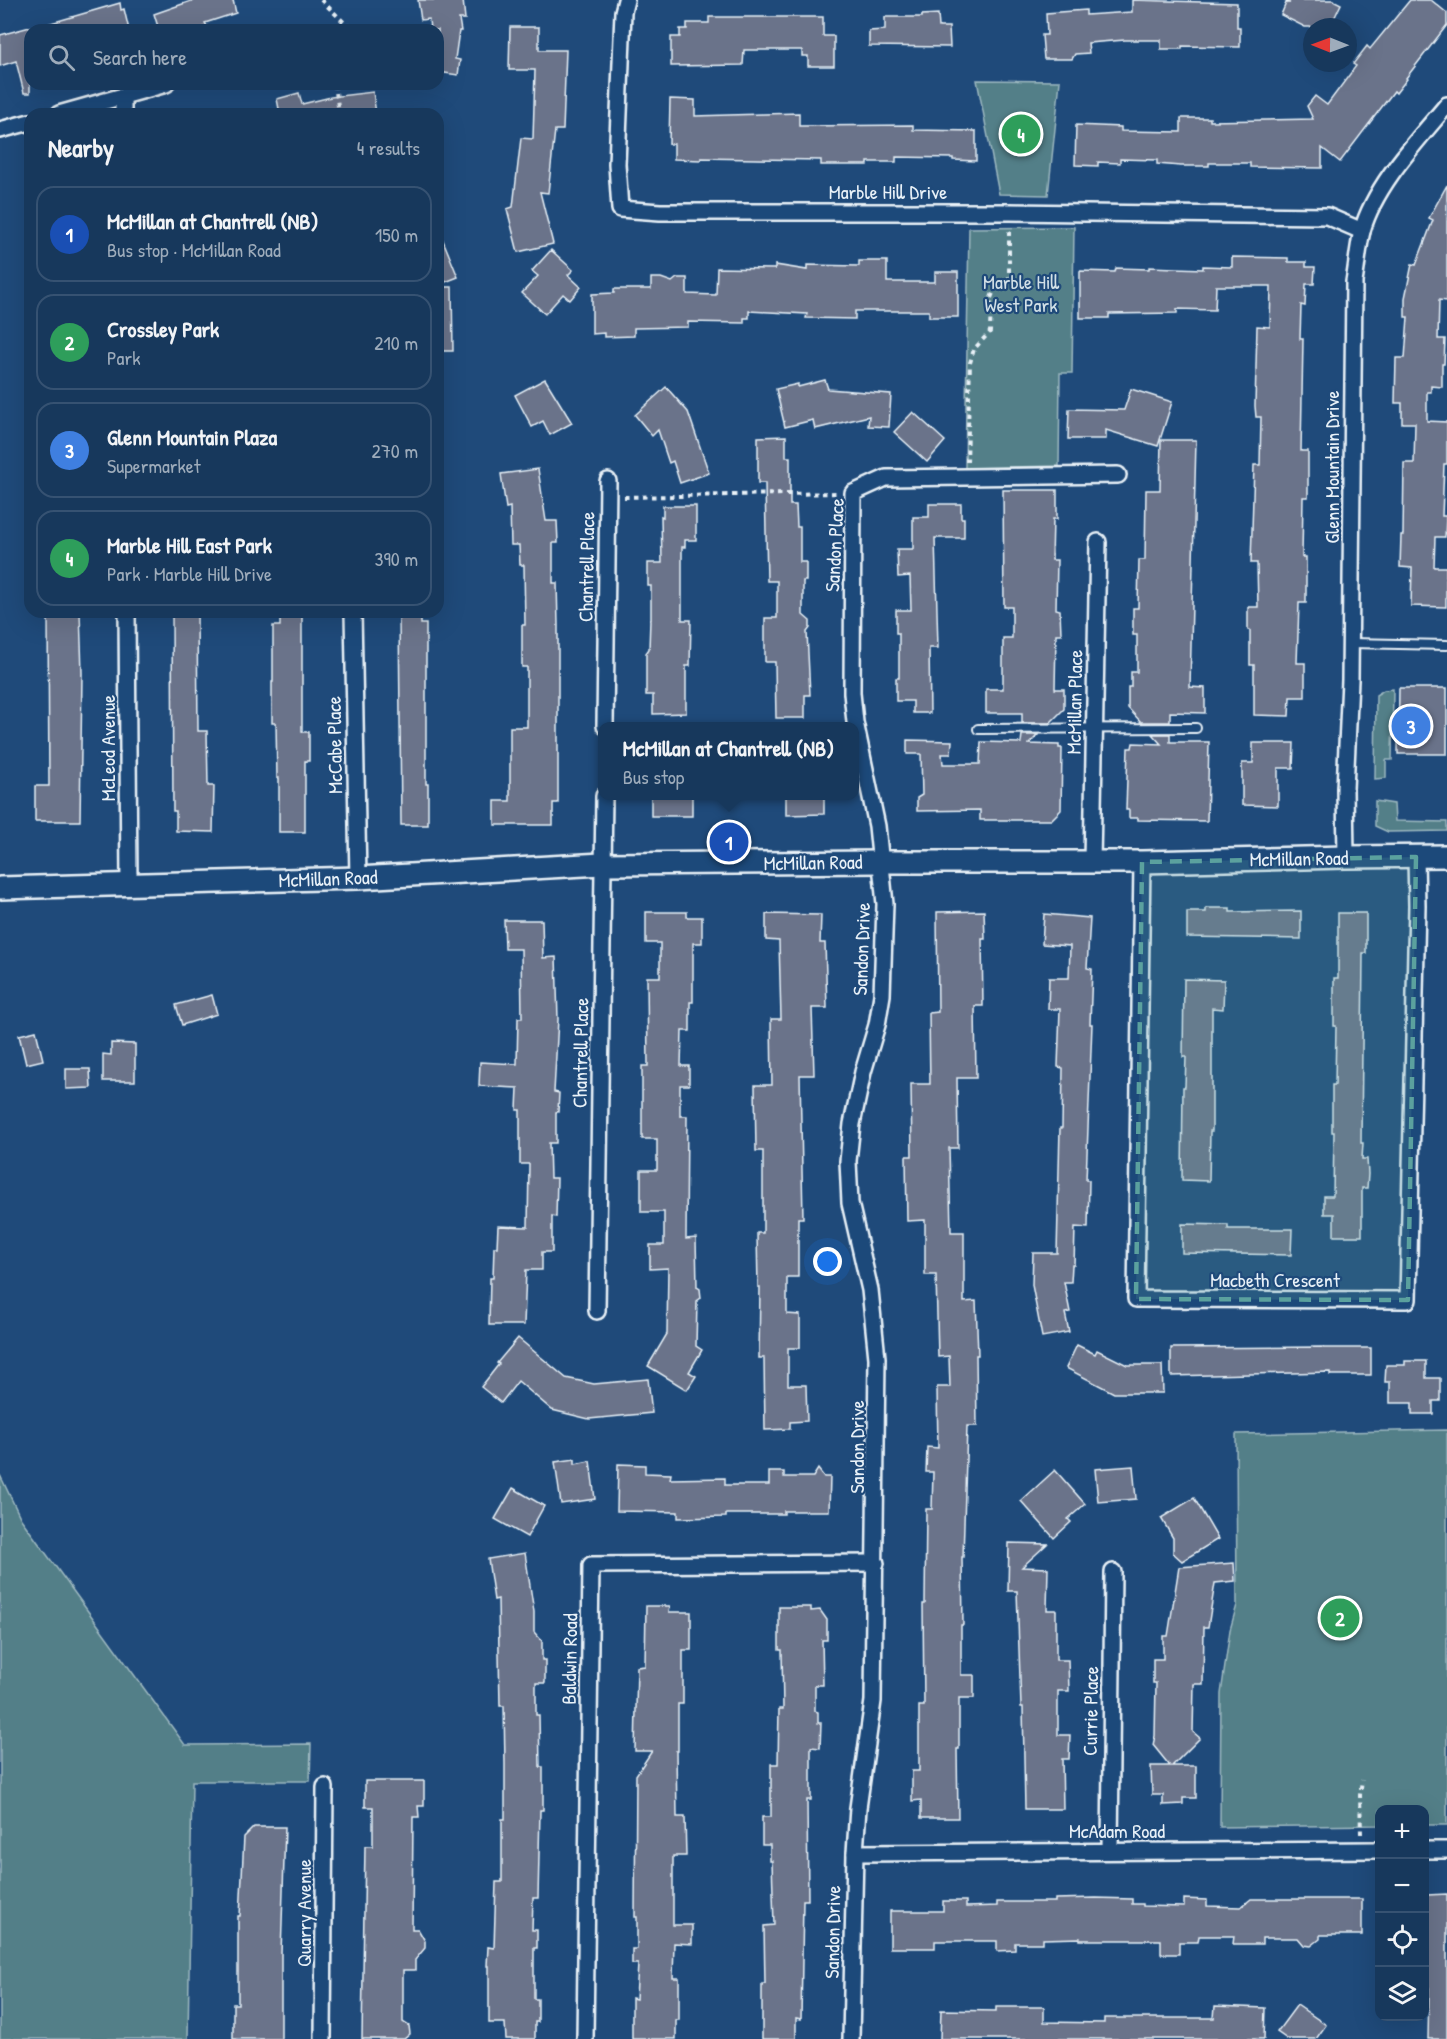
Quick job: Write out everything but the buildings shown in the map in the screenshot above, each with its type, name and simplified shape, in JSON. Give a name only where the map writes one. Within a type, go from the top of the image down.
[{"type":"main road","name":"McMillan Road","points":[[0,888],[358,878],[603,864],[1142,862],[1447,856]]},
{"type":"street","name":"Marble Hill Drive","points":[[626,0],[623,12],[617,164],[620,209],[660,212],[1010,212],[1327,216],[1362,231]]},
{"type":"street","points":[[82,108],[146,90]]},
{"type":"street","points":[[123,97],[123,108]]},
{"type":"street","name":"Glenn Mountain Drive","points":[[1346,857],[1345,789],[1351,643],[1354,282],[1362,231],[1373,203],[1397,167],[1447,105]]},
{"type":"street","points":[[0,130],[24,124]]},
{"type":"street","name":"Sandon Place","points":[[855,722],[852,693],[853,493],[886,478],[1118,475]]},
{"type":"street","name":"Chantrell Place","points":[[605,722],[608,481]]},
{"type":"street","name":"McMillan Place","points":[[1092,862],[1098,542]]},
{"type":"street","name":"McLeod Avenue","points":[[127,618],[129,884]]},
{"type":"street","name":"McCabe Place","points":[[353,618],[358,878]]},
{"type":"street","name":"Sandon Place","points":[[859,741],[877,826],[881,862]]},
{"type":"street","name":"Chantrell Place","points":[[597,1311],[604,800]]},
{"type":"street","name":"Macbeth Crescent","points":[[1142,862],[1136,1299],[1408,1300],[1417,906],[1416,857]]},
{"type":"street","name":"Sandon Drive","points":[[851,2039],[855,1853],[858,1808],[873,1701],[878,1358],[870,1290],[850,1203],[848,1161],[852,1124],[863,1072],[877,1025],[882,995],[885,904],[881,862]]},
{"type":"street","name":"Baldwin Road","points":[[585,2039],[591,1565],[876,1563]]},
{"type":"street","name":"Currie Place","points":[[1110,1851],[1113,1572]]},
{"type":"street","name":"Quarry Avenue","points":[[323,2039],[326,1787]]},
{"type":"street","name":"McAdam Road","points":[[855,1853],[1375,1850]]},
{"type":"street","points":[[1429,1850],[1447,1850]]},
{"type":"lane","points":[[1351,643],[1447,645]]},
{"type":"lane","points":[[978,729],[1196,728]]},
{"type":"path","points":[[321,0],[346,24]]},
{"type":"path","points":[[336,90],[338,108]]},
{"type":"path","points":[[972,476],[972,465],[967,465],[970,363],[974,349],[990,332],[991,298],[996,286],[1009,281],[1010,212]]},
{"type":"path","points":[[608,497],[853,493]]},
{"type":"path","points":[[1361,1834],[1362,1780]]},
{"type":"highlighted area","points":[[1416,857],[1408,1300],[1136,1299],[1142,862]]},
{"type":"green space","points":[[977,80],[1060,81],[1048,195],[999,194]]},
{"type":"green space","name":"Marble Hill West Park","points":[[1074,227],[1072,373],[1060,373],[1059,466],[965,468],[969,228]]},
{"type":"green space","points":[[1393,689],[1392,760],[1386,760],[1386,778],[1375,779],[1376,695],[1384,690]]},
{"type":"green space","points":[[1375,801],[1394,804],[1395,821],[1447,822],[1447,831],[1388,832],[1375,826]]},
{"type":"green space","points":[[1447,1430],[1447,1825],[1429,1825],[1429,1805],[1375,1805],[1375,1825],[1220,1827],[1221,1694],[1230,1630],[1237,1605],[1236,1434]]},
{"type":"green space","points":[[0,1475],[21,1519],[185,1745],[311,1744],[310,1781],[192,1781],[188,2039],[0,2039]]},
{"type":"place","name":"Marble Hill East Park","points":[[1021,134]]},
{"type":"place","name":"Glenn Mountain Plaza","points":[[1411,726]]},
{"type":"place","name":"McMillan at Chantrell (NB)","points":[[729,842]]},
{"type":"place","name":"Crossley Park","points":[[1340,1618]]}]
